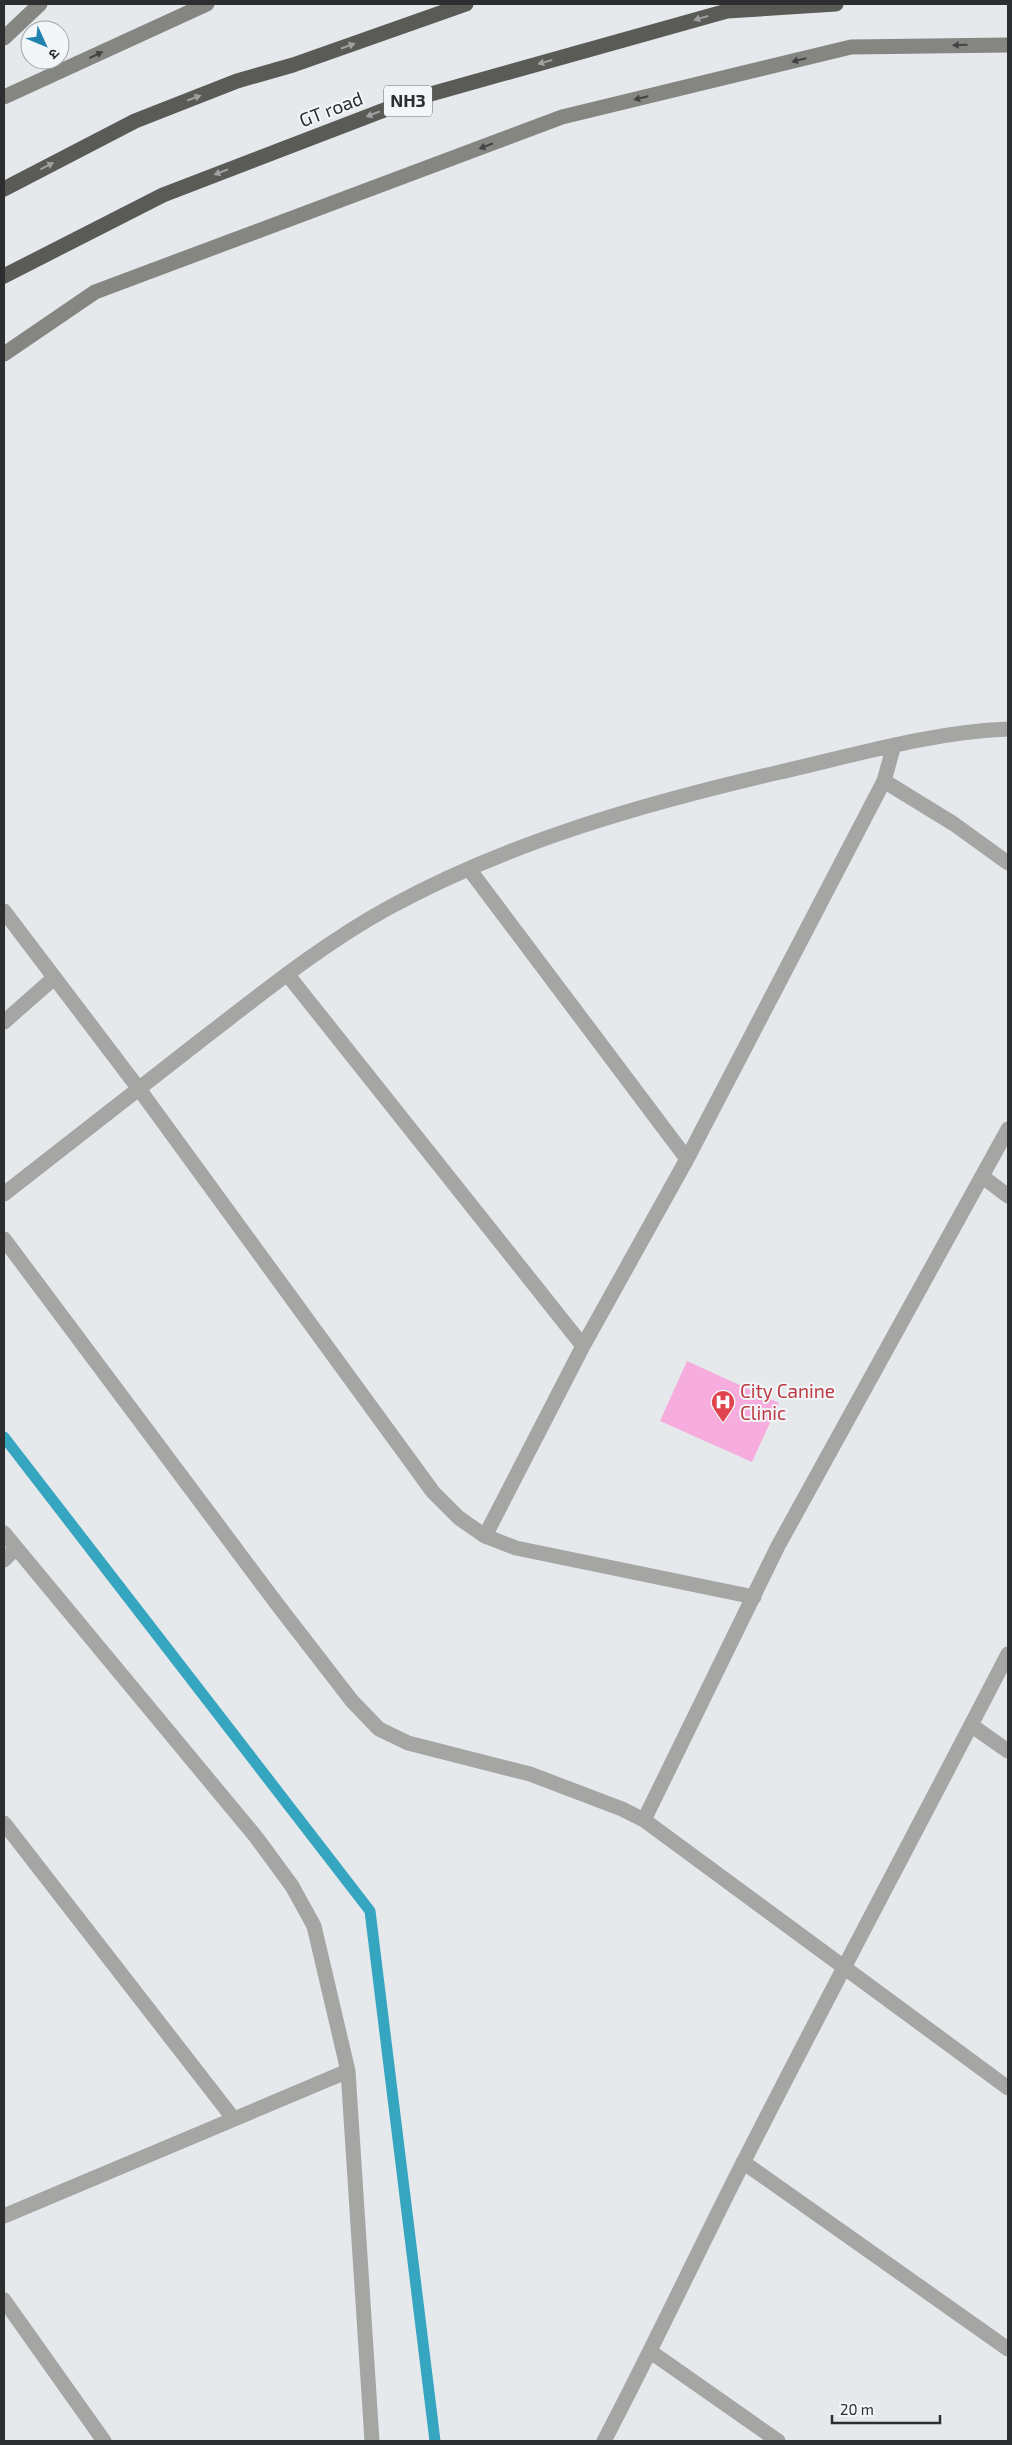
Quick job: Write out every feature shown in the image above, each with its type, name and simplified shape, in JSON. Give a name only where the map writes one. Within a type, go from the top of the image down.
[{"type":"highway","points":[[4,189],[136,121],[237,81],[293,65],[466,4]]},
{"type":"highway","name":"GT road","points":[[4,276],[163,195],[413,99],[727,11],[836,4]]},
{"type":"main road","points":[[4,38],[40,4]]},
{"type":"main road","points":[[4,97],[207,4]]},
{"type":"main road","points":[[4,354],[96,292],[562,117],[852,47],[1008,45]]},
{"type":"street","points":[[4,1194],[287,974],[390,907],[468,869],[572,828],[732,783],[894,746],[984,730],[1008,730]]},
{"type":"street","points":[[485,1536],[583,1346],[687,1159],[884,781],[894,746]]},
{"type":"street","points":[[884,781],[954,824],[1008,863]]},
{"type":"street","points":[[468,869],[687,1159]]},
{"type":"street","points":[[4,911],[139,1089],[433,1492],[459,1518],[485,1536],[516,1548],[754,1597]]},
{"type":"street","points":[[287,974],[583,1346]]},
{"type":"street","points":[[4,1022],[54,978]]},
{"type":"street","points":[[644,1820],[778,1546],[983,1177],[1008,1128]]},
{"type":"street","points":[[983,1177],[1008,1196]]},
{"type":"street","points":[[4,1239],[277,1604],[352,1701],[379,1730],[408,1743],[530,1774],[622,1809],[644,1820],[1008,2088]]},
{"type":"street","points":[[4,1533],[15,1549],[256,1838],[292,1886],[316,1935],[348,2071],[372,2441]]},
{"type":"street","points":[[4,1560],[15,1549]]},
{"type":"street","points":[[604,2441],[651,2352],[743,2162],[843,1967],[1008,1654]]},
{"type":"street","points":[[971,1725],[1008,1751]]},
{"type":"street","points":[[4,1823],[233,2118]]},
{"type":"street","points":[[4,2216],[348,2071]]},
{"type":"street","points":[[743,2162],[1008,2349]]},
{"type":"street","points":[[4,2300],[104,2441]]},
{"type":"street","points":[[651,2352],[778,2441]]},
{"type":"building","points":[[687,1361],[779,1403],[752,1462],[660,1421]]},
{"type":"waterway","points":[[4,1437],[370,1911],[435,2441]]},
{"type":"place","name":"City Canine Clinic","points":[[723,1423]]}]
